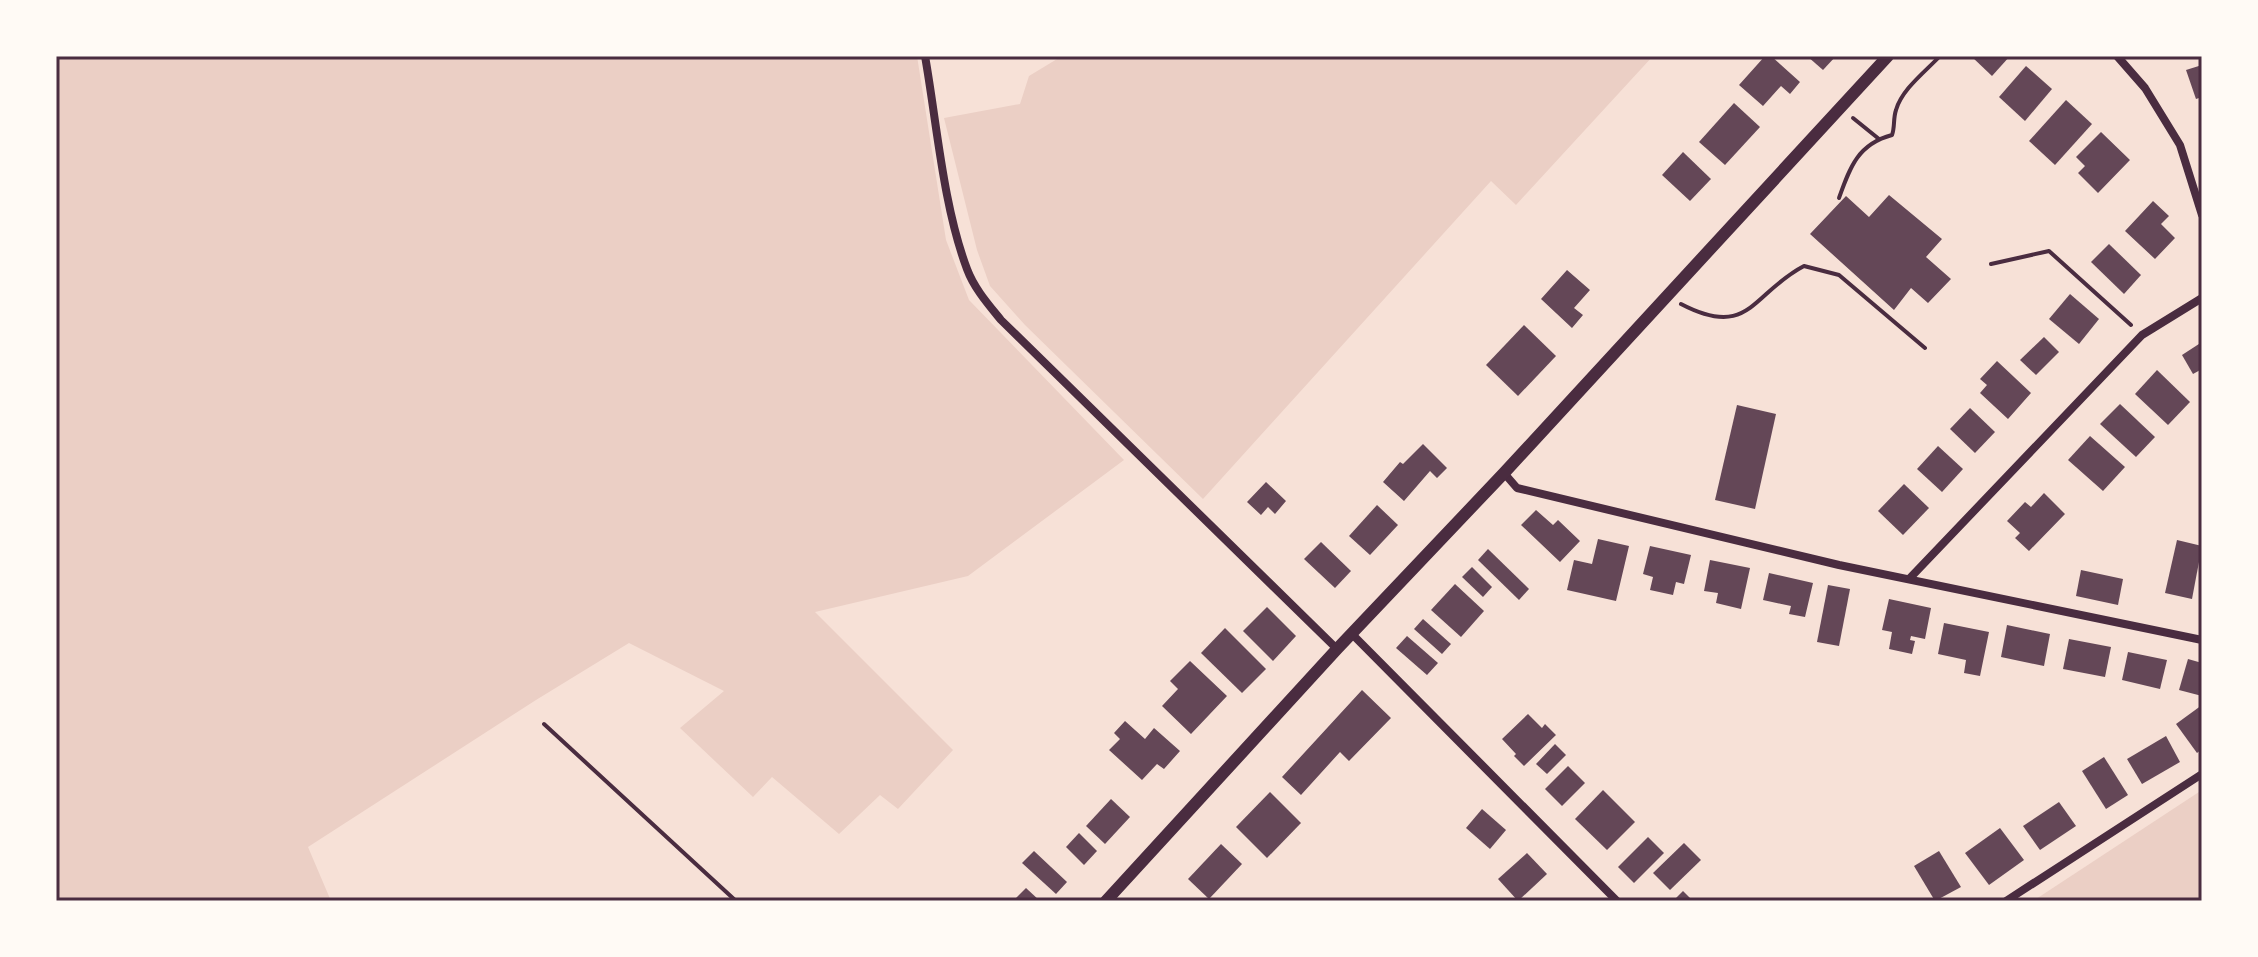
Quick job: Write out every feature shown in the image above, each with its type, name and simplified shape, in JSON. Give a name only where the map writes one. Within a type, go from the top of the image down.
[{"type":"main road","points":[[1106,901],[1888,56]]},
{"type":"street","points":[[925,56],[953,217],[968,270],[980,294],[1001,320],[1337,649]]},
{"type":"street","points":[[2117,56],[2145,88],[2180,145],[2202,215]]},
{"type":"street","points":[[1910,578],[2142,335],[2202,298]]},
{"type":"street","points":[[1504,473],[1517,488],[1839,565],[2202,640]]},
{"type":"street","points":[[1352,634],[1617,901]]},
{"type":"street","points":[[2006,901],[2202,774]]},
{"type":"lane","points":[[544,724],[736,901]]},
{"type":"path","points":[[1839,198],[1848,172],[1868,144],[1892,135],[1894,113],[1901,98],[1940,56]]},
{"type":"path","points":[[1840,107],[1879,139]]},
{"type":"path","points":[[1991,264],[2049,251],[2142,335]]},
{"type":"path","points":[[1665,295],[1716,319],[1734,317],[1759,302],[1788,274],[1804,266],[1839,275],[1925,348]]},
{"type":"shaded area","points":[[56,56],[917,56],[946,240],[969,300],[1124,460],[968,576],[815,612],[953,750],[898,809],[880,795],[839,834],[772,777],[753,797],[680,728],[724,691],[629,643],[308,847],[331,901],[56,901]]},
{"type":"shaded area","points":[[1062,56],[1653,56],[1516,205],[1491,181],[1203,499],[1025,325],[990,286],[977,250],[944,118],[1020,104],[1029,76]]},
{"type":"shaded area","points":[[2202,790],[2202,901],[2033,901]]},
{"type":"building","points":[[1765,56],[1771,56],[1800,82],[1790,94],[1781,86],[1763,106],[1739,85]]},
{"type":"building","points":[[1807,56],[1836,56],[1823,70]]},
{"type":"building","points":[[1971,56],[2010,56],[1992,76]]},
{"type":"building","points":[[2202,65],[2202,97],[2196,99],[2186,70]]},
{"type":"building","points":[[2026,66],[2052,89],[2025,121],[1999,97]]},
{"type":"building","points":[[2066,100],[2092,124],[2055,165],[2029,141]]},
{"type":"building","points":[[1734,103],[1760,127],[1725,165],[1699,142]]},
{"type":"building","points":[[2101,132],[2130,160],[2098,193],[2078,173],[2085,166],[2076,157]]},
{"type":"building","points":[[1683,152],[1711,179],[1690,201],[1662,175]]},
{"type":"building","points":[[1889,195],[1942,239],[1926,257],[1951,279],[1928,303],[1911,288],[1894,310],[1810,234],[1846,196],[1869,217]]},
{"type":"building","points":[[2153,201],[2169,216],[2161,224],[2175,238],[2155,259],[2125,231]]},
{"type":"building","points":[[2109,244],[2141,275],[2124,294],[2091,262]]},
{"type":"building","points":[[1567,270],[1590,290],[1574,308],[1583,315],[1572,328],[1541,299]]},
{"type":"building","points":[[2070,294],[2099,319],[2079,344],[2049,319]]},
{"type":"building","points":[[1524,325],[1556,356],[1518,396],[1486,365]]},
{"type":"building","points":[[2044,337],[2059,352],[2036,375],[2020,360]]},
{"type":"building","points":[[2202,342],[2202,369],[2193,374],[2182,355]]},
{"type":"building","points":[[1997,361],[2031,393],[2008,419],[1980,393],[1987,385],[1980,379]]},
{"type":"building","points":[[2157,370],[2190,402],[2168,425],[2135,394]]},
{"type":"building","points":[[2120,404],[2155,437],[2136,457],[2100,424]]},
{"type":"building","points":[[1737,405],[1776,414],[1755,509],[1715,500]]},
{"type":"building","points":[[1970,408],[1995,432],[1975,453],[1950,429]]},
{"type":"building","points":[[2090,436],[2125,467],[2103,491],[2068,460]]},
{"type":"building","points":[[1423,444],[1447,468],[1437,478],[1430,471],[1404,501],[1383,482],[1400,462],[1403,464]]},
{"type":"building","points":[[1938,446],[1963,469],[1942,492],[1917,469]]},
{"type":"building","points":[[1266,482],[1286,501],[1275,514],[1268,507],[1261,515],[1247,502]]},
{"type":"building","points":[[1904,484],[1929,508],[1903,535],[1878,511]]},
{"type":"building","points":[[2044,493],[2065,514],[2029,551],[2015,538],[2020,533],[2007,521],[2025,502],[2031,507]]},
{"type":"building","points":[[1377,505],[1398,525],[1370,555],[1349,536]]},
{"type":"building","points":[[1536,510],[1553,525],[1558,520],[1580,541],[1560,562],[1521,525]]},
{"type":"building","points":[[1598,539],[1629,546],[1616,601],[1567,590],[1574,560],[1592,564]]},
{"type":"building","points":[[2177,540],[2202,546],[2192,599],[2165,593]]},
{"type":"building","points":[[1321,542],[1351,571],[1335,588],[1304,559]]},
{"type":"building","points":[[1650,546],[1691,555],[1684,584],[1676,582],[1673,595],[1650,590],[1653,577],[1643,574]]},
{"type":"building","points":[[1488,549],[1529,589],[1519,600],[1478,560]]},
{"type":"building","points":[[1710,560],[1750,568],[1741,609],[1716,603],[1718,593],[1704,591]]},
{"type":"building","points":[[1472,567],[1492,587],[1483,597],[1462,577]]},
{"type":"building","points":[[2081,570],[2123,579],[2118,605],[2076,596]]},
{"type":"building","points":[[1769,573],[1813,583],[1805,617],[1789,614],[1791,606],[1763,600]]},
{"type":"building","points":[[1455,584],[1484,611],[1461,637],[1431,610]]},
{"type":"building","points":[[1828,585],[1850,589],[1839,646],[1817,642]]},
{"type":"building","points":[[1889,599],[1931,608],[1925,639],[1911,636],[1910,640],[1915,641],[1912,654],[1889,649],[1892,632],[1882,630]]},
{"type":"building","points":[[1267,607],[1296,636],[1273,661],[1243,631]]},
{"type":"building","points":[[1423,619],[1451,644],[1442,654],[1414,629]]},
{"type":"building","points":[[1944,623],[1989,632],[1980,676],[1964,673],[1966,660],[1938,654]]},
{"type":"building","points":[[2007,625],[2050,634],[2044,666],[2001,657]]},
{"type":"building","points":[[1225,628],[1266,669],[1242,693],[1201,653]]},
{"type":"building","points":[[1407,636],[1438,663],[1427,675],[1396,648]]},
{"type":"building","points":[[2069,639],[2111,647],[2105,677],[2063,669]]},
{"type":"building","points":[[2128,652],[2167,660],[2160,689],[2122,680]]},
{"type":"building","points":[[2188,659],[2202,663],[2202,696],[2179,690]]},
{"type":"building","points":[[1190,661],[1227,696],[1191,734],[1162,706],[1178,689],[1170,681]]},
{"type":"building","points":[[1362,690],[1391,718],[1349,761],[1340,752],[1301,795],[1282,777]]},
{"type":"building","points":[[2202,705],[2202,749],[2197,753],[2176,724]]},
{"type":"building","points":[[1528,714],[1542,728],[1545,724],[1556,735],[1524,766],[1502,739]]},
{"type":"building","points":[[1125,721],[1145,739],[1154,728],[1180,751],[1164,769],[1157,764],[1142,780],[1109,750],[1120,739],[1114,733]]},
{"type":"building","points":[[2166,736],[2180,762],[2142,784],[2127,759]]},
{"type":"building","points":[[1555,744],[1566,755],[1547,774],[1536,764]]},
{"type":"building","points":[[2104,757],[2128,795],[2106,809],[2082,771]]},
{"type":"building","points":[[1568,766],[1585,783],[1562,806],[1545,789]]},
{"type":"building","points":[[1603,790],[1635,822],[1607,850],[1575,819]]},
{"type":"building","points":[[1270,792],[1301,823],[1267,858],[1236,827]]},
{"type":"building","points":[[1111,799],[1130,817],[1105,844],[1086,826]]},
{"type":"building","points":[[2059,802],[2076,826],[2040,850],[2023,826]]},
{"type":"building","points":[[1482,809],[1506,830],[1490,849],[1466,828]]},
{"type":"building","points":[[2000,828],[2024,860],[1989,885],[1965,853]]},
{"type":"building","points":[[1079,833],[1097,851],[1084,865],[1066,847]]},
{"type":"building","points":[[1648,837],[1664,853],[1634,883],[1618,867]]},
{"type":"building","points":[[1684,843],[1701,860],[1670,890],[1653,873]]},
{"type":"building","points":[[1221,844],[1242,864],[1209,899],[1188,879]]},
{"type":"building","points":[[1034,851],[1067,882],[1056,894],[1022,863]]},
{"type":"building","points":[[1939,851],[1961,887],[1935,901],[1914,866]]},
{"type":"building","points":[[1527,853],[1547,874],[1518,901],[1498,879]]},
{"type":"building","points":[[1026,888],[1040,901],[1013,901]]},
{"type":"building","points":[[1683,891],[1693,901],[1673,901]]}]
